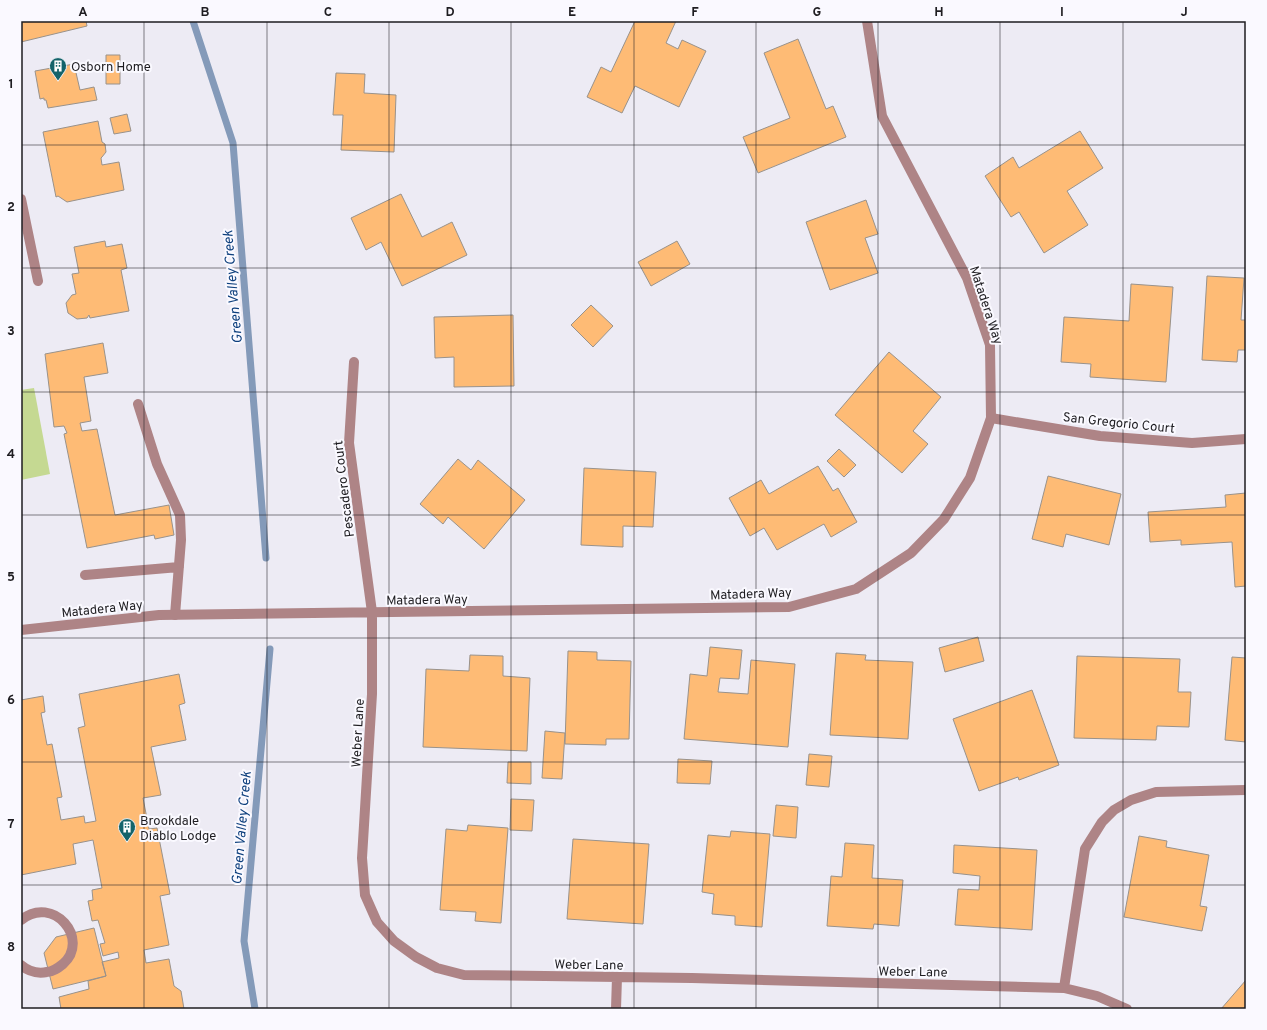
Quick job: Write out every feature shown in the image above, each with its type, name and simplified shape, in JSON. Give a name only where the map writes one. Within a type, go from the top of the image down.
[{"type":"street","name":"Matadera Way","points":[[21,630],[159,615],[789,607],[856,589],[911,553],[944,520],[970,478],[991,418],[990,345],[967,278],[882,116],[867,21]]},
{"type":"street","points":[[21,200],[25,241],[38,281]]},
{"type":"street","name":"Pescadero Court","points":[[354,362],[349,443],[372,612]]},
{"type":"street","points":[[138,404],[157,464],[180,515],[181,540],[174,615]]},
{"type":"street","name":"San Gregorio Court","points":[[991,418],[1100,436],[1192,443],[1246,439]]},
{"type":"street","points":[[84,575],[178,567]]},
{"type":"street","name":"Weber Lane","points":[[372,612],[372,694],[362,858],[365,895],[377,922],[394,941],[416,957],[437,968],[464,975],[617,977],[1064,988],[1097,996],[1127,1009]]},
{"type":"street","points":[[1064,988],[1085,849],[1102,822],[1114,810],[1131,800],[1156,792],[1246,790]]},
{"type":"street","points":[[21,920],[36,912],[47,912],[57,916],[66,925],[71,935],[72,943],[72,948],[68,958],[56,969],[46,973],[35,972],[22,966]]},
{"type":"street","points":[[616,1009],[617,977]]},
{"type":"green space","points":[[34,388],[50,474],[21,480],[21,390]]},
{"type":"building","points":[[21,21],[86,21],[87,26],[21,42]]},
{"type":"building","points":[[635,21],[676,21],[666,43],[678,49],[682,40],[706,51],[679,107],[635,86],[622,113],[587,97],[601,67],[611,72]]},
{"type":"building","points":[[798,39],[826,109],[833,106],[846,137],[758,173],[743,137],[790,118],[764,53]]},
{"type":"building","points":[[106,55],[120,55],[120,84],[106,84]]},
{"type":"building","name":"Osborn Home","points":[[74,64],[80,90],[94,87],[97,100],[48,108],[46,100],[44,100],[44,98],[40,99],[35,71]]},
{"type":"building","points":[[336,73],[365,74],[364,93],[396,95],[394,152],[341,150],[343,115],[333,115]]},
{"type":"building","points":[[127,114],[131,131],[114,134],[110,118]]},
{"type":"building","points":[[98,121],[102,142],[105,144],[106,152],[101,158],[102,165],[119,162],[124,190],[67,202],[58,196],[56,197],[43,132]]},
{"type":"building","points":[[1080,131],[1103,168],[1067,191],[1088,225],[1044,253],[1019,212],[1011,217],[985,176],[1013,157],[1019,168]]},
{"type":"building","points":[[401,194],[422,237],[452,222],[467,255],[402,286],[381,242],[366,250],[351,218]]},
{"type":"building","points":[[866,200],[878,234],[865,238],[878,273],[830,290],[806,222]]},
{"type":"building","points":[[105,241],[106,247],[122,244],[127,268],[121,270],[129,311],[90,318],[89,315],[87,318],[77,319],[68,313],[66,303],[72,295],[76,294],[72,274],[79,273],[74,247]]},
{"type":"building","points":[[677,241],[690,264],[651,286],[638,262]]},
{"type":"building","points":[[1207,276],[1244,278],[1241,320],[1246,320],[1246,350],[1238,350],[1237,362],[1202,360]]},
{"type":"building","points":[[1131,284],[1173,287],[1166,382],[1090,377],[1091,364],[1061,362],[1064,317],[1129,321]]},
{"type":"building","points":[[591,305],[613,326],[593,347],[571,325]]},
{"type":"building","points":[[513,315],[514,386],[454,387],[454,357],[435,358],[434,317]]},
{"type":"building","points":[[103,343],[108,373],[84,377],[91,421],[80,423],[82,431],[97,429],[115,515],[169,505],[174,535],[155,539],[154,535],[87,548],[64,434],[67,433],[64,426],[54,427],[45,354]]},
{"type":"building","points":[[889,352],[941,397],[913,431],[928,444],[902,473],[835,415]]},
{"type":"building","points":[[839,449],[856,465],[844,477],[827,461]]},
{"type":"building","points":[[458,459],[471,470],[478,460],[525,500],[484,549],[448,517],[443,524],[420,504]]},
{"type":"building","points":[[818,466],[833,491],[838,488],[857,522],[831,537],[824,524],[777,550],[764,528],[750,536],[729,498],[761,480],[769,494]]},
{"type":"building","points":[[584,468],[656,472],[653,527],[623,526],[623,547],[581,545]]},
{"type":"building","points":[[1048,476],[1121,494],[1109,545],[1066,534],[1063,547],[1032,539]]},
{"type":"building","points":[[1246,493],[1246,586],[1235,587],[1232,542],[1181,545],[1181,540],[1150,542],[1148,512],[1226,507],[1225,495]]},
{"type":"building","points":[[978,637],[984,661],[945,672],[939,648]]},
{"type":"building","points":[[710,647],[742,650],[739,679],[720,678],[718,692],[748,694],[751,660],[795,664],[788,747],[684,739],[690,674],[707,676]]},
{"type":"building","points":[[568,651],[597,652],[597,660],[631,661],[629,739],[606,739],[606,745],[565,744]]},
{"type":"building","points":[[836,653],[866,655],[865,660],[913,662],[908,739],[830,735]]},
{"type":"building","points":[[470,655],[503,656],[503,676],[530,678],[527,751],[423,747],[426,669],[469,671]]},
{"type":"building","points":[[1077,656],[1180,659],[1178,692],[1191,692],[1189,727],[1157,726],[1156,740],[1074,738]]},
{"type":"building","points":[[1232,657],[1246,658],[1246,742],[1225,740]]},
{"type":"building","name":"Brookdale Diablo Lodge","points":[[179,674],[185,703],[179,705],[186,740],[151,747],[161,795],[143,798],[149,829],[157,828],[170,894],[160,896],[169,945],[144,950],[146,963],[169,959],[174,986],[181,991],[184,1009],[61,1009],[59,997],[89,989],[88,981],[106,976],[102,962],[119,958],[118,952],[103,956],[100,944],[105,943],[98,920],[92,921],[88,901],[93,900],[92,890],[102,888],[93,840],[73,844],[76,864],[21,875],[21,700],[43,696],[45,712],[41,713],[47,745],[52,744],[62,797],[57,798],[61,820],[84,816],[85,823],[96,821],[78,728],[85,726],[79,694]]},
{"type":"building","points":[[1032,690],[1059,765],[1019,780],[1018,777],[979,791],[953,719]]},
{"type":"building","points":[[545,731],[565,733],[562,779],[542,778]]},
{"type":"building","points":[[809,754],[832,756],[829,787],[806,785]]},
{"type":"building","points":[[678,759],[712,761],[710,784],[677,783]]},
{"type":"building","points":[[508,762],[531,762],[531,784],[507,783]]},
{"type":"building","points":[[511,799],[534,800],[532,831],[510,830]]},
{"type":"building","points":[[776,805],[798,807],[796,838],[773,836]]},
{"type":"building","points":[[468,825],[508,828],[501,923],[475,921],[476,912],[440,910],[446,829],[467,831]]},
{"type":"building","points":[[731,831],[770,834],[762,927],[735,925],[735,916],[712,914],[714,894],[702,892],[708,835],[730,837]]},
{"type":"building","points":[[1139,836],[1167,841],[1166,847],[1209,855],[1200,906],[1207,907],[1202,931],[1124,917]]},
{"type":"building","points":[[573,839],[649,844],[643,924],[567,919]]},
{"type":"building","points":[[845,843],[874,845],[872,878],[903,880],[899,926],[874,924],[873,929],[827,926],[831,876],[842,877]]},
{"type":"building","points":[[954,845],[1037,850],[1032,930],[955,925],[958,889],[979,890],[980,876],[953,873]]},
{"type":"building","points":[[94,928],[106,976],[53,989],[44,953],[56,937]]},
{"type":"building","points":[[1246,980],[1246,1009],[1221,1009]]},
{"type":"waterway","name":"Green Valley Creek","points":[[193,21],[233,143],[266,558]]},
{"type":"waterway","name":"Green Valley Creek","points":[[255,1009],[244,941],[270,649]]},
{"type":"place","name":"Osborn Home","points":[[58,81]]},
{"type":"place","name":"Brookdale Diablo Lodge","points":[[127,842]]}]
